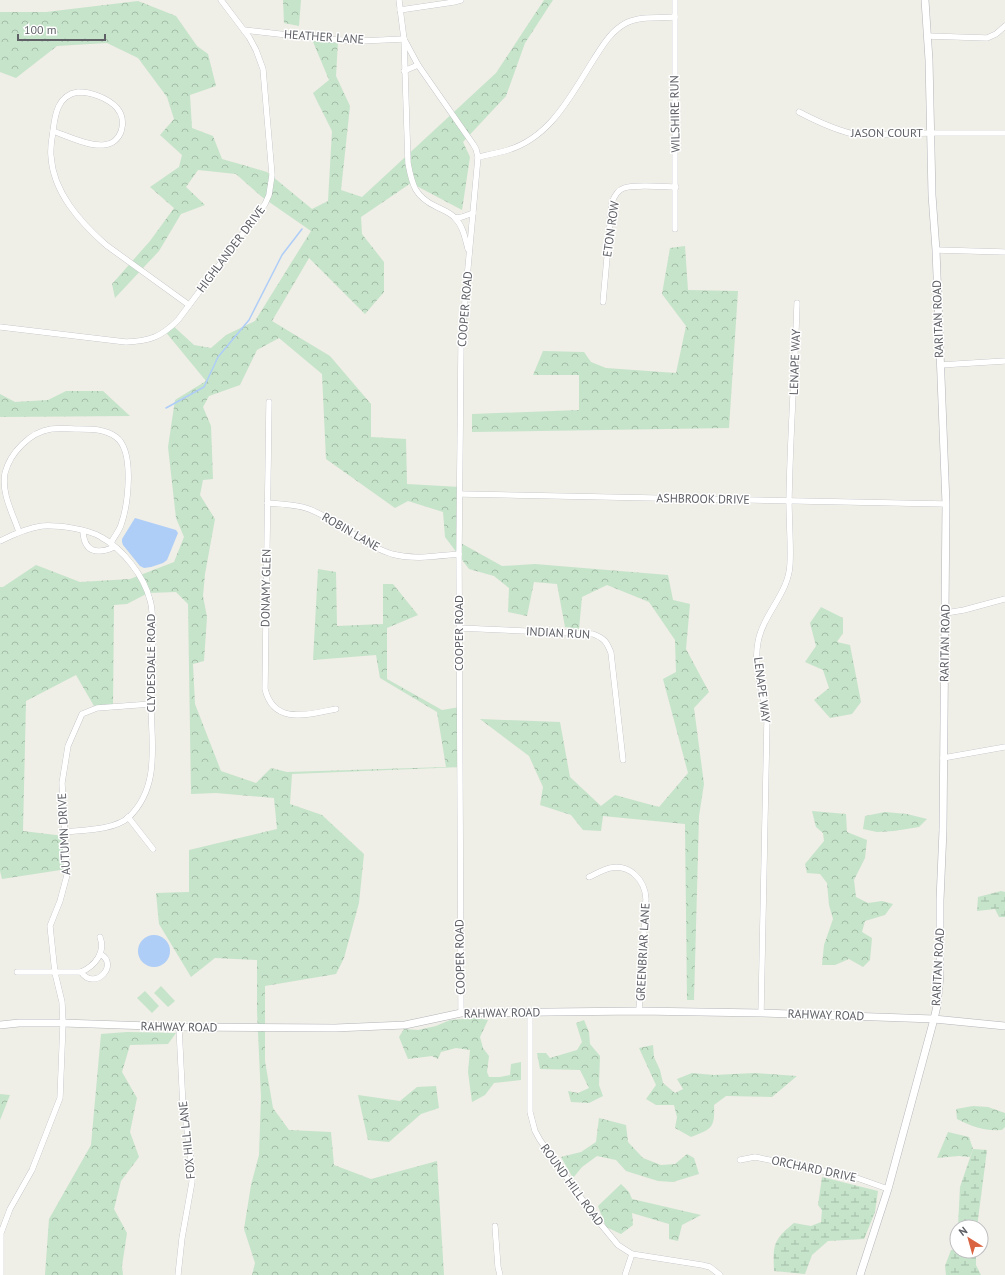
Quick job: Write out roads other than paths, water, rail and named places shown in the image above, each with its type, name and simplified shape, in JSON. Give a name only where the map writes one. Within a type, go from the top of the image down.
[{"type":"street","name":"HIGHLANDER DRIVE","points":[[0,327],[126,342],[141,342],[154,338],[168,330],[178,320],[265,204],[271,187],[272,175],[263,69],[256,50],[244,30],[221,0]]},
{"type":"street","name":"COOPER ROAD","points":[[399,0],[404,40],[408,163],[414,186],[420,197],[428,203],[451,214],[455,218],[464,231],[470,253]]},
{"type":"street","points":[[400,10],[461,0]]},
{"type":"street","name":"WILSHIRE RUN","points":[[674,0],[675,229]]},
{"type":"street","name":"RARITAN ROAD","points":[[860,1275],[888,1189],[934,1018],[937,1006],[940,975],[940,900],[942,867],[946,613],[946,504],[925,0]]},
{"type":"street","points":[[478,157],[507,151],[540,134],[558,114],[613,32],[628,22],[674,17]]},
{"type":"street","points":[[927,36],[987,38],[996,34],[1005,26]]},
{"type":"street","name":"HEATHER LANE","points":[[244,30],[323,39],[361,41],[404,40]]},
{"type":"street","name":"COOPER ROAD","points":[[404,40],[418,65],[473,144],[478,157],[461,345],[459,554],[461,1013]]},
{"type":"street","points":[[404,71],[418,65]]},
{"type":"street","points":[[53,131],[91,144],[107,145],[116,140],[122,130],[122,121],[119,112],[110,103],[85,92],[78,92],[68,95],[59,103],[53,131],[51,157],[54,174],[64,197],[76,214],[96,236],[106,245],[189,305]]},
{"type":"street","name":"JASON COURT","points":[[799,112],[829,127],[846,133],[858,135],[1005,133]]},
{"type":"street","name":"ETON ROW","points":[[603,302],[612,202],[615,196],[623,188],[628,187],[676,187]]},
{"type":"street","points":[[455,218],[473,213]]},
{"type":"street","points":[[936,250],[1005,252]]},
{"type":"street","name":"LENAPE WAY","points":[[761,1013],[767,720],[765,701],[758,676],[758,642],[767,618],[788,579],[790,565],[789,501],[797,303]]},
{"type":"street","points":[[940,365],[1005,361]]},
{"type":"street","name":"DONAMY GLEN","points":[[269,402],[264,682],[266,692],[273,705],[288,714],[298,716],[336,708]]},
{"type":"street","points":[[19,532],[4,491],[5,473],[11,458],[19,447],[41,432],[51,429],[94,429],[107,432],[117,438],[125,450],[128,474],[127,504],[121,526],[112,545],[99,552],[92,550],[87,546],[83,539],[83,531]]},
{"type":"street","name":"ASHBROOK DRIVE","points":[[460,494],[946,504]]},
{"type":"street","name":"ROBIN LANE","points":[[267,503],[293,505],[308,509],[322,515],[377,548],[391,554],[409,558],[459,554]]},
{"type":"street","name":"CLYDESDALE ROAD","points":[[0,541],[19,532],[42,526],[66,527],[101,536],[136,569],[150,599],[153,640],[151,704],[152,770],[145,797],[128,817],[112,826],[66,832]]},
{"type":"street","points":[[946,613],[964,610],[1005,599]]},
{"type":"street","name":"INDIAN RUN","points":[[459,628],[593,634],[601,637],[607,642],[612,653],[623,760]]},
{"type":"street","name":"AUTUMN DRIVE","points":[[1,1275],[1,1233],[10,1209],[32,1170],[60,1098],[63,1024],[62,1002],[55,973],[50,926],[60,901],[67,875],[66,832],[62,783],[68,746],[82,714],[97,708],[151,704]]},
{"type":"street","points":[[943,758],[1005,748]]},
{"type":"street","points":[[128,817],[153,849]]},
{"type":"street","name":"GREENBRIAR LANE","points":[[589,877],[608,869],[620,868],[632,872],[637,876],[644,887],[646,899],[639,1011]]},
{"type":"street","points":[[17,972],[81,972],[94,964],[100,954],[102,949],[100,937]]},
{"type":"street","points":[[81,972],[86,979],[90,980],[98,978],[105,972],[108,962],[100,954]]},
{"type":"street","name":"RAHWAY ROAD","points":[[0,1025],[19,1023],[179,1027],[335,1028],[405,1025],[461,1013],[639,1011],[934,1018],[1005,1026]]},
{"type":"street","name":"ROUND HILL ROAD","points":[[530,1012],[530,1112],[535,1131],[605,1231],[618,1245],[632,1254],[702,1265],[710,1267],[720,1275]]},
{"type":"street","name":"FOX HILL LANE","points":[[178,1275],[182,1238],[192,1182],[192,1168],[183,1107],[179,1027]]},
{"type":"street","name":"ORCHARD DRIVE","points":[[740,1160],[756,1158],[778,1162],[857,1178],[888,1189]]},
{"type":"street","points":[[495,1226],[500,1275]]},
{"type":"street","points":[[625,1275],[632,1254]]},
{"type":"water","points":[[135,518],[176,530],[178,533],[167,560],[163,563],[144,568],[140,566],[123,545],[122,539]]},
{"type":"water","points":[[151,935],[157,935],[167,942],[170,951],[169,957],[163,964],[157,967],[151,967],[141,960],[138,954],[138,948],[145,938]]},
{"type":"waterway","points":[[166,408],[204,387],[218,357],[249,320],[282,255],[302,229]]}]
